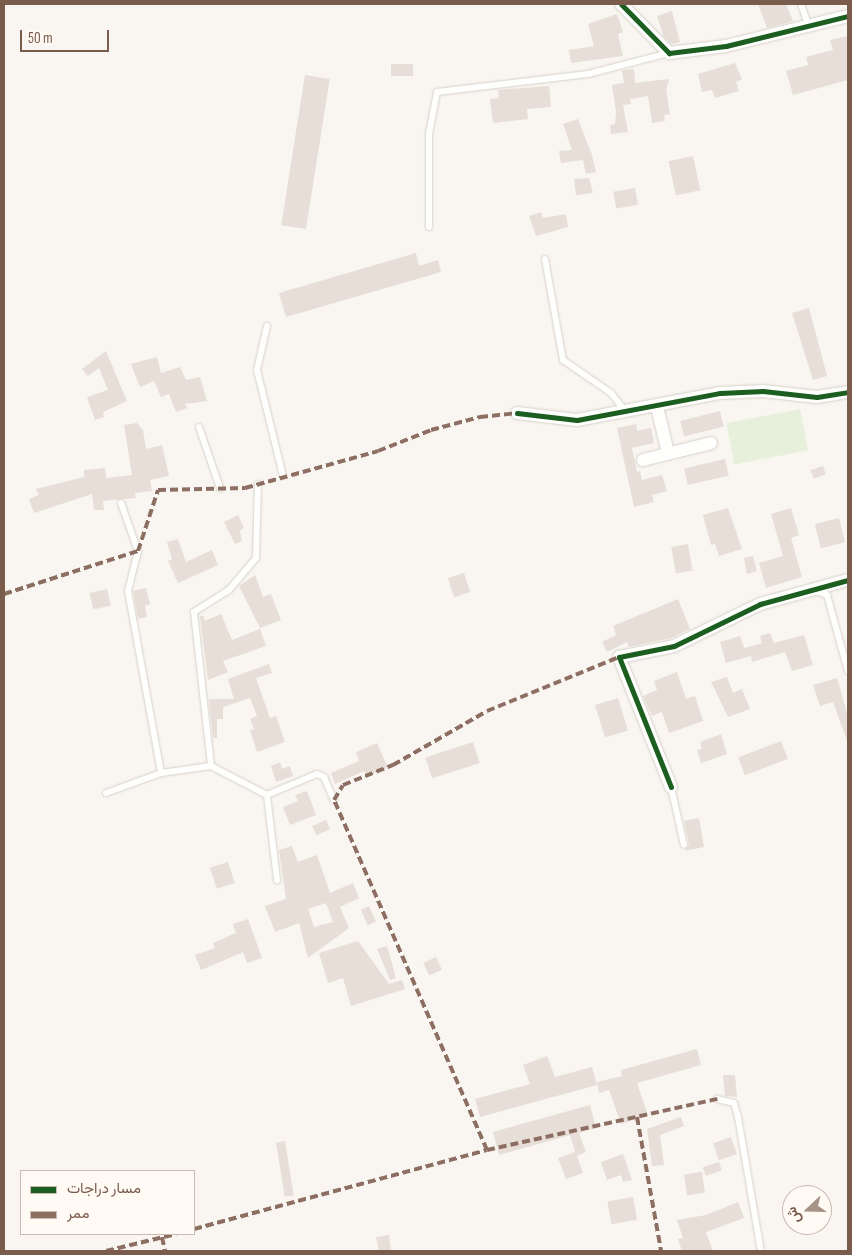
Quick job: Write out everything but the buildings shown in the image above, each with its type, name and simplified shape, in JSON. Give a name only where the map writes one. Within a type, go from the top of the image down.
[{"type":"street","points":[[621,4],[669,53],[726,46],[808,24],[848,16]]},
{"type":"street","points":[[517,414],[578,420],[657,407],[720,393],[763,391],[817,397],[848,392]]},
{"type":"street","points":[[657,407],[668,454]]},
{"type":"street","points":[[643,460],[711,443]]},
{"type":"street","points":[[670,786],[619,657],[674,646],[760,604],[848,580]]},
{"type":"lane","points":[[802,4],[808,24]]},
{"type":"lane","points":[[429,227],[429,134],[437,92],[588,74],[669,53]]},
{"type":"lane","points":[[545,259],[563,360],[611,393],[626,412]]},
{"type":"lane","points":[[267,326],[257,370],[284,476]]},
{"type":"lane","points":[[199,427],[220,488]]},
{"type":"lane","points":[[211,766],[194,612],[229,590],[256,558],[258,484]]},
{"type":"lane","points":[[121,504],[138,550],[128,591],[161,773]]},
{"type":"lane","points":[[813,590],[827,595],[848,671]]},
{"type":"lane","points":[[106,793],[161,773],[211,766],[267,795]]},
{"type":"lane","points":[[267,795],[317,774],[324,777],[334,800]]},
{"type":"lane","points":[[670,786],[684,845]]},
{"type":"lane","points":[[267,795],[276,880]]},
{"type":"lane","points":[[718,1099],[734,1103],[738,1117],[761,1251]]},
{"type":"green space","points":[[800,409],[808,450],[734,465],[726,423]]},
{"type":"marked path","points":[[4,594],[138,551],[158,490],[245,488],[378,451],[431,430],[480,417],[517,413]]},
{"type":"marked path","points":[[195,1229],[487,1150],[334,800],[343,785],[393,765],[487,711],[619,657]]},
{"type":"marked path","points":[[487,1150],[717,1099]]},
{"type":"marked path","points":[[637,1117],[661,1251]]},
{"type":"marked path","points":[[106,1251],[172,1235]]},
{"type":"marked path","points":[[162,1237],[165,1251]]},
{"type":"cycle path","points":[[621,4],[669,53],[726,46],[848,16]]},
{"type":"cycle path","points":[[517,413],[577,420],[720,393],[763,391],[817,397],[848,392]]},
{"type":"cycle path","points":[[671,787],[619,657],[674,646],[760,604],[848,580]]}]
